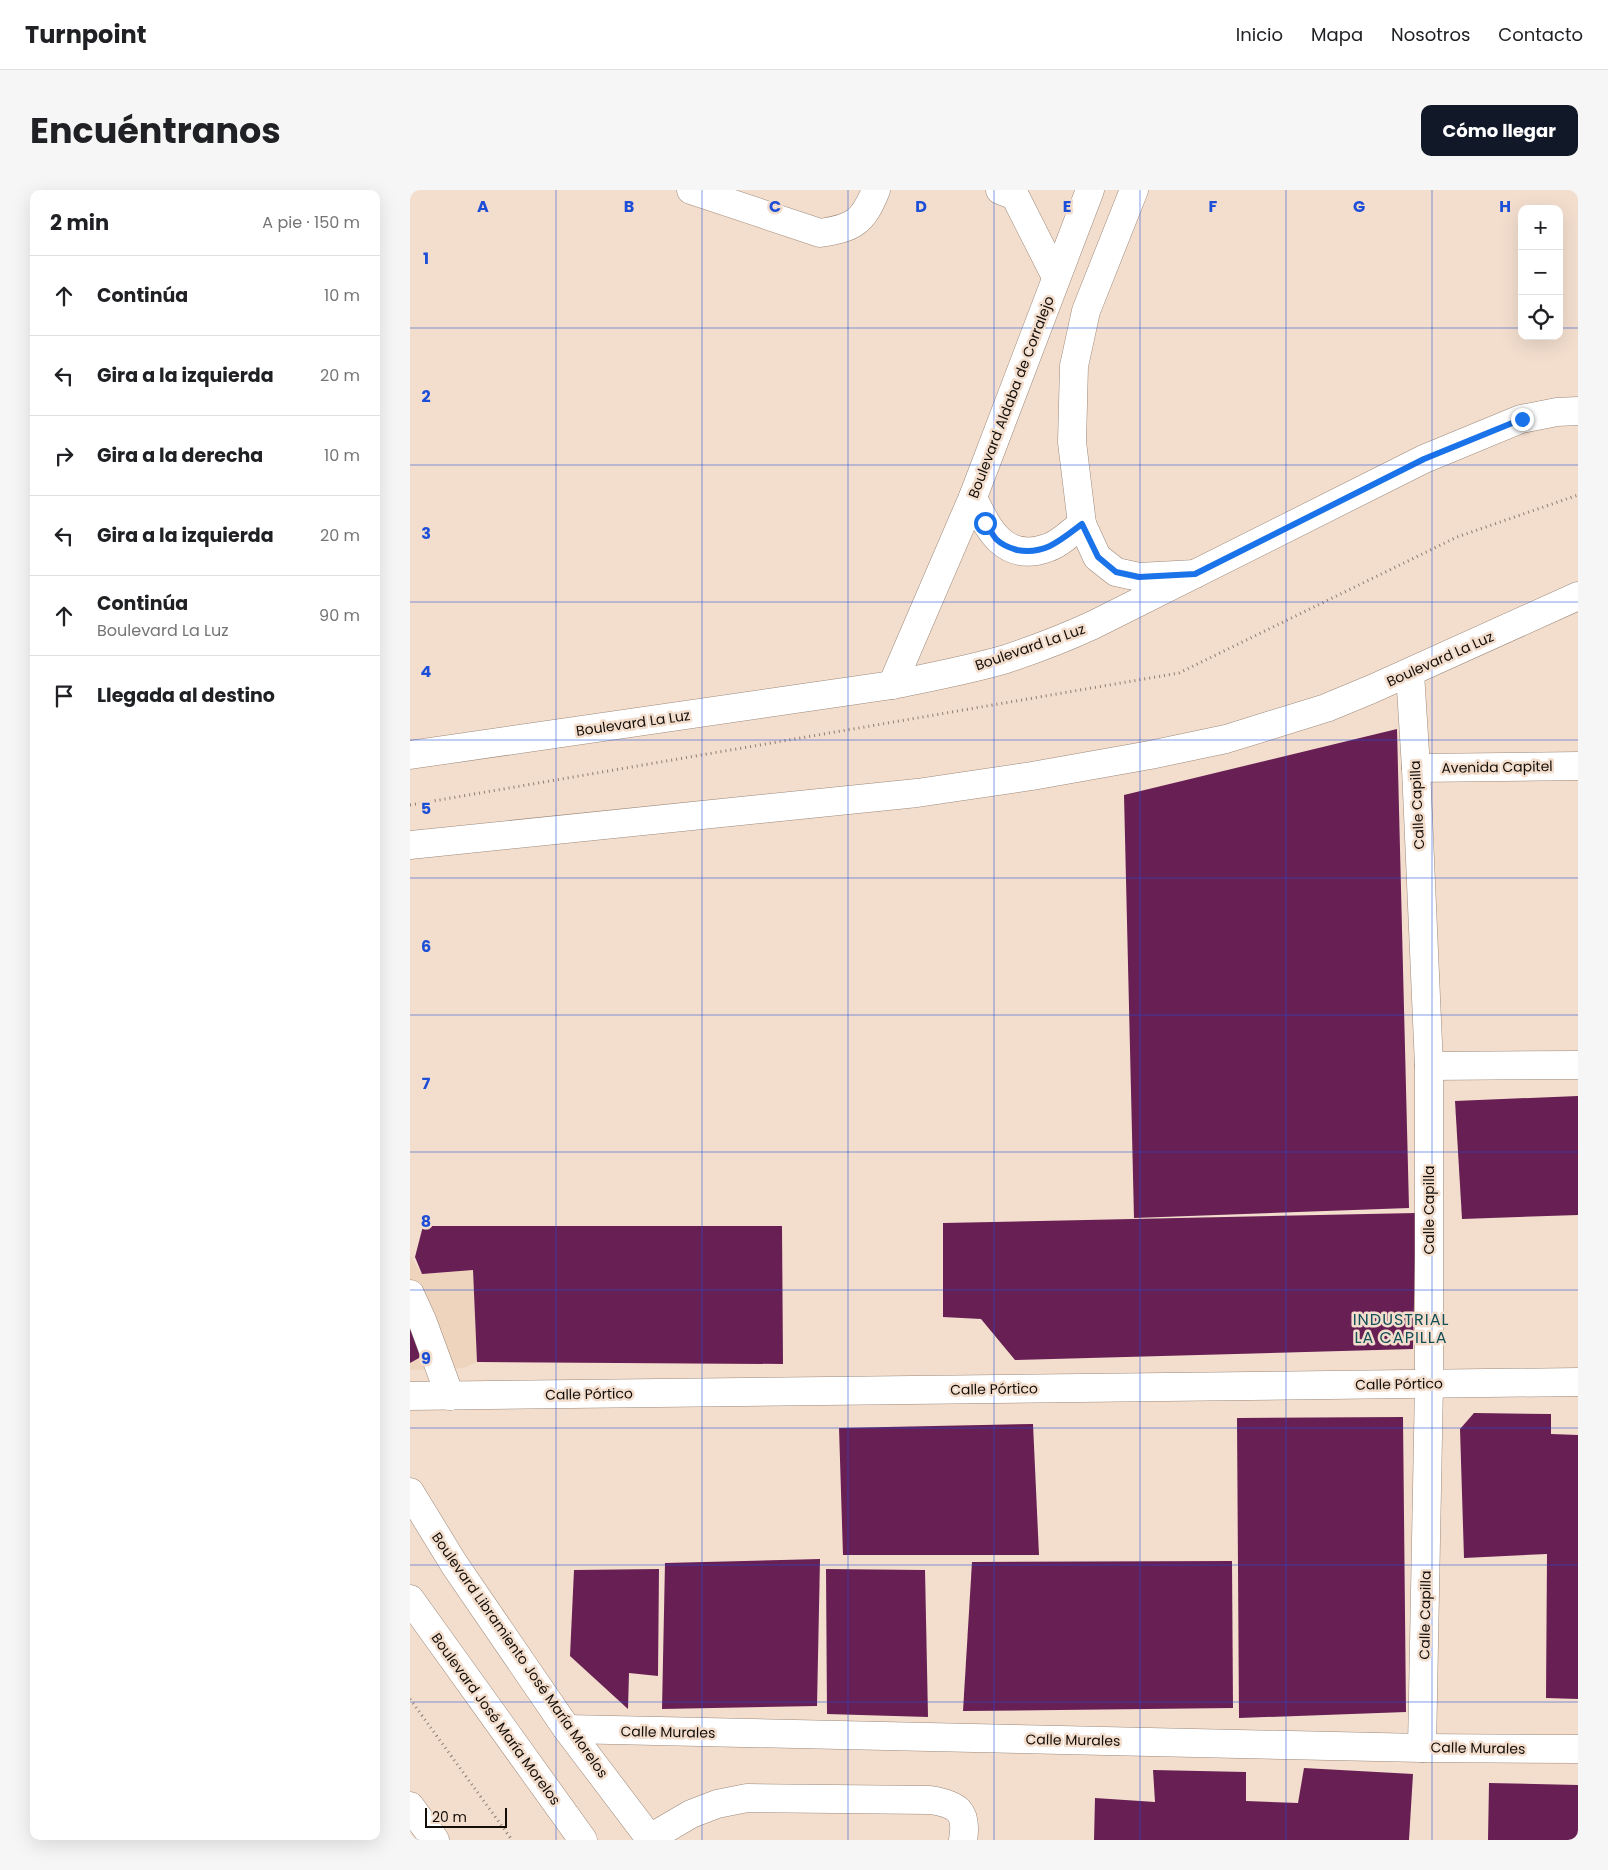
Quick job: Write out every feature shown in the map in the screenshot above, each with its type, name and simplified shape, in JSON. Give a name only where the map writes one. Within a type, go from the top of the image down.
[{"type":"street","points":[[691,190],[820,233],[842,230],[855,223],[868,210],[876,190]]},
{"type":"street","name":"Boulevard Aldaba de Corralejo","points":[[892,685],[973,497],[1090,190]]},
{"type":"street","points":[[1134,190],[1086,311],[1074,366],[1072,442],[1082,524],[1098,557],[1116,572],[1139,577],[1195,574]]},
{"type":"street","points":[[1011,192],[1056,277]]},
{"type":"street","name":"Boulevard La Luz","points":[[410,756],[892,685],[951,673],[1005,659],[1056,641],[1093,625],[1424,459],[1522,419],[1557,412],[1578,411]]},
{"type":"street","points":[[973,497],[985,523],[997,540],[1011,548],[1028,552],[1047,548],[1062,540],[1082,524]]},
{"type":"street","name":"Boulevard La Luz","points":[[410,846],[907,794],[1032,776],[1226,739],[1326,708],[1410,673],[1578,596]]},
{"type":"street","name":"Calle Capilla","points":[[1410,673],[1416,768],[1428,1066],[1429,1384],[1422,1748]]},
{"type":"street","name":"Avenida Capitel","points":[[1416,768],[1578,766]]},
{"type":"street","points":[[1428,1066],[1578,1065]]},
{"type":"street","points":[[410,1294],[418,1322],[450,1396]]},
{"type":"street","name":"Calle Pórtico","points":[[410,1396],[1578,1382]]},
{"type":"street","name":"Boulevard Libramiento José María Morelos","points":[[410,1492],[454,1564],[568,1729],[650,1839]]},
{"type":"street","name":"Boulevard José María Morelos","points":[[410,1599],[583,1840]]},
{"type":"street","name":"Calle Murales","points":[[568,1729],[1422,1748],[1578,1749]]},
{"type":"street","points":[[650,1839],[691,1814],[717,1804],[755,1798],[930,1800],[947,1802],[958,1809],[963,1818],[963,1840]]},
{"type":"street","points":[[410,1806],[435,1840]]},
{"type":"path","points":[[410,1699],[512,1840]]},
{"type":"shaded area","points":[[410,1256],[422,1274],[473,1270],[477,1362],[463,1368],[410,1370]]},
{"type":"building","points":[[1397,729],[1409,1208],[1134,1218],[1124,795]]},
{"type":"building","points":[[1578,1096],[1578,1215],[1462,1219],[1455,1101]]},
{"type":"building","points":[[1416,1213],[1413,1349],[1015,1360],[981,1319],[943,1317],[943,1223]]},
{"type":"building","points":[[423,1226],[782,1226],[783,1364],[477,1362],[473,1270],[422,1274],[415,1257]]},
{"type":"building","points":[[410,1317],[425,1347],[419,1358],[410,1363]]},
{"type":"building","points":[[1474,1413],[1551,1414],[1551,1434],[1578,1435],[1578,1699],[1546,1698],[1547,1554],[1464,1558],[1460,1429]]},
{"type":"building","points":[[1403,1417],[1406,1712],[1239,1718],[1237,1418]]},
{"type":"building","points":[[1033,1424],[1039,1555],[843,1555],[839,1428]]},
{"type":"building","points":[[820,1559],[817,1706],[662,1709],[665,1563]]},
{"type":"building","points":[[1232,1561],[1233,1708],[963,1711],[972,1562]]},
{"type":"building","points":[[659,1569],[658,1676],[629,1673],[628,1709],[570,1656],[574,1570]]},
{"type":"building","points":[[826,1569],[925,1570],[928,1717],[827,1714]]},
{"type":"building","points":[[1304,1768],[1413,1774],[1409,1840],[1094,1840],[1095,1798],[1155,1802],[1153,1770],[1246,1772],[1246,1801],[1298,1803]]},
{"type":"building","points":[[1489,1783],[1578,1785],[1578,1840],[1488,1840]]},
{"type":"district","name":"INDUSTRIAL LA CAPILLA","points":[[1401,1328]]},
{"type":"route","points":[[985,523],[997,540],[1011,548],[1028,552],[1047,548],[1062,540],[1082,524],[1098,557],[1116,572],[1139,577],[1195,574],[1424,459],[1522,419]]}]
